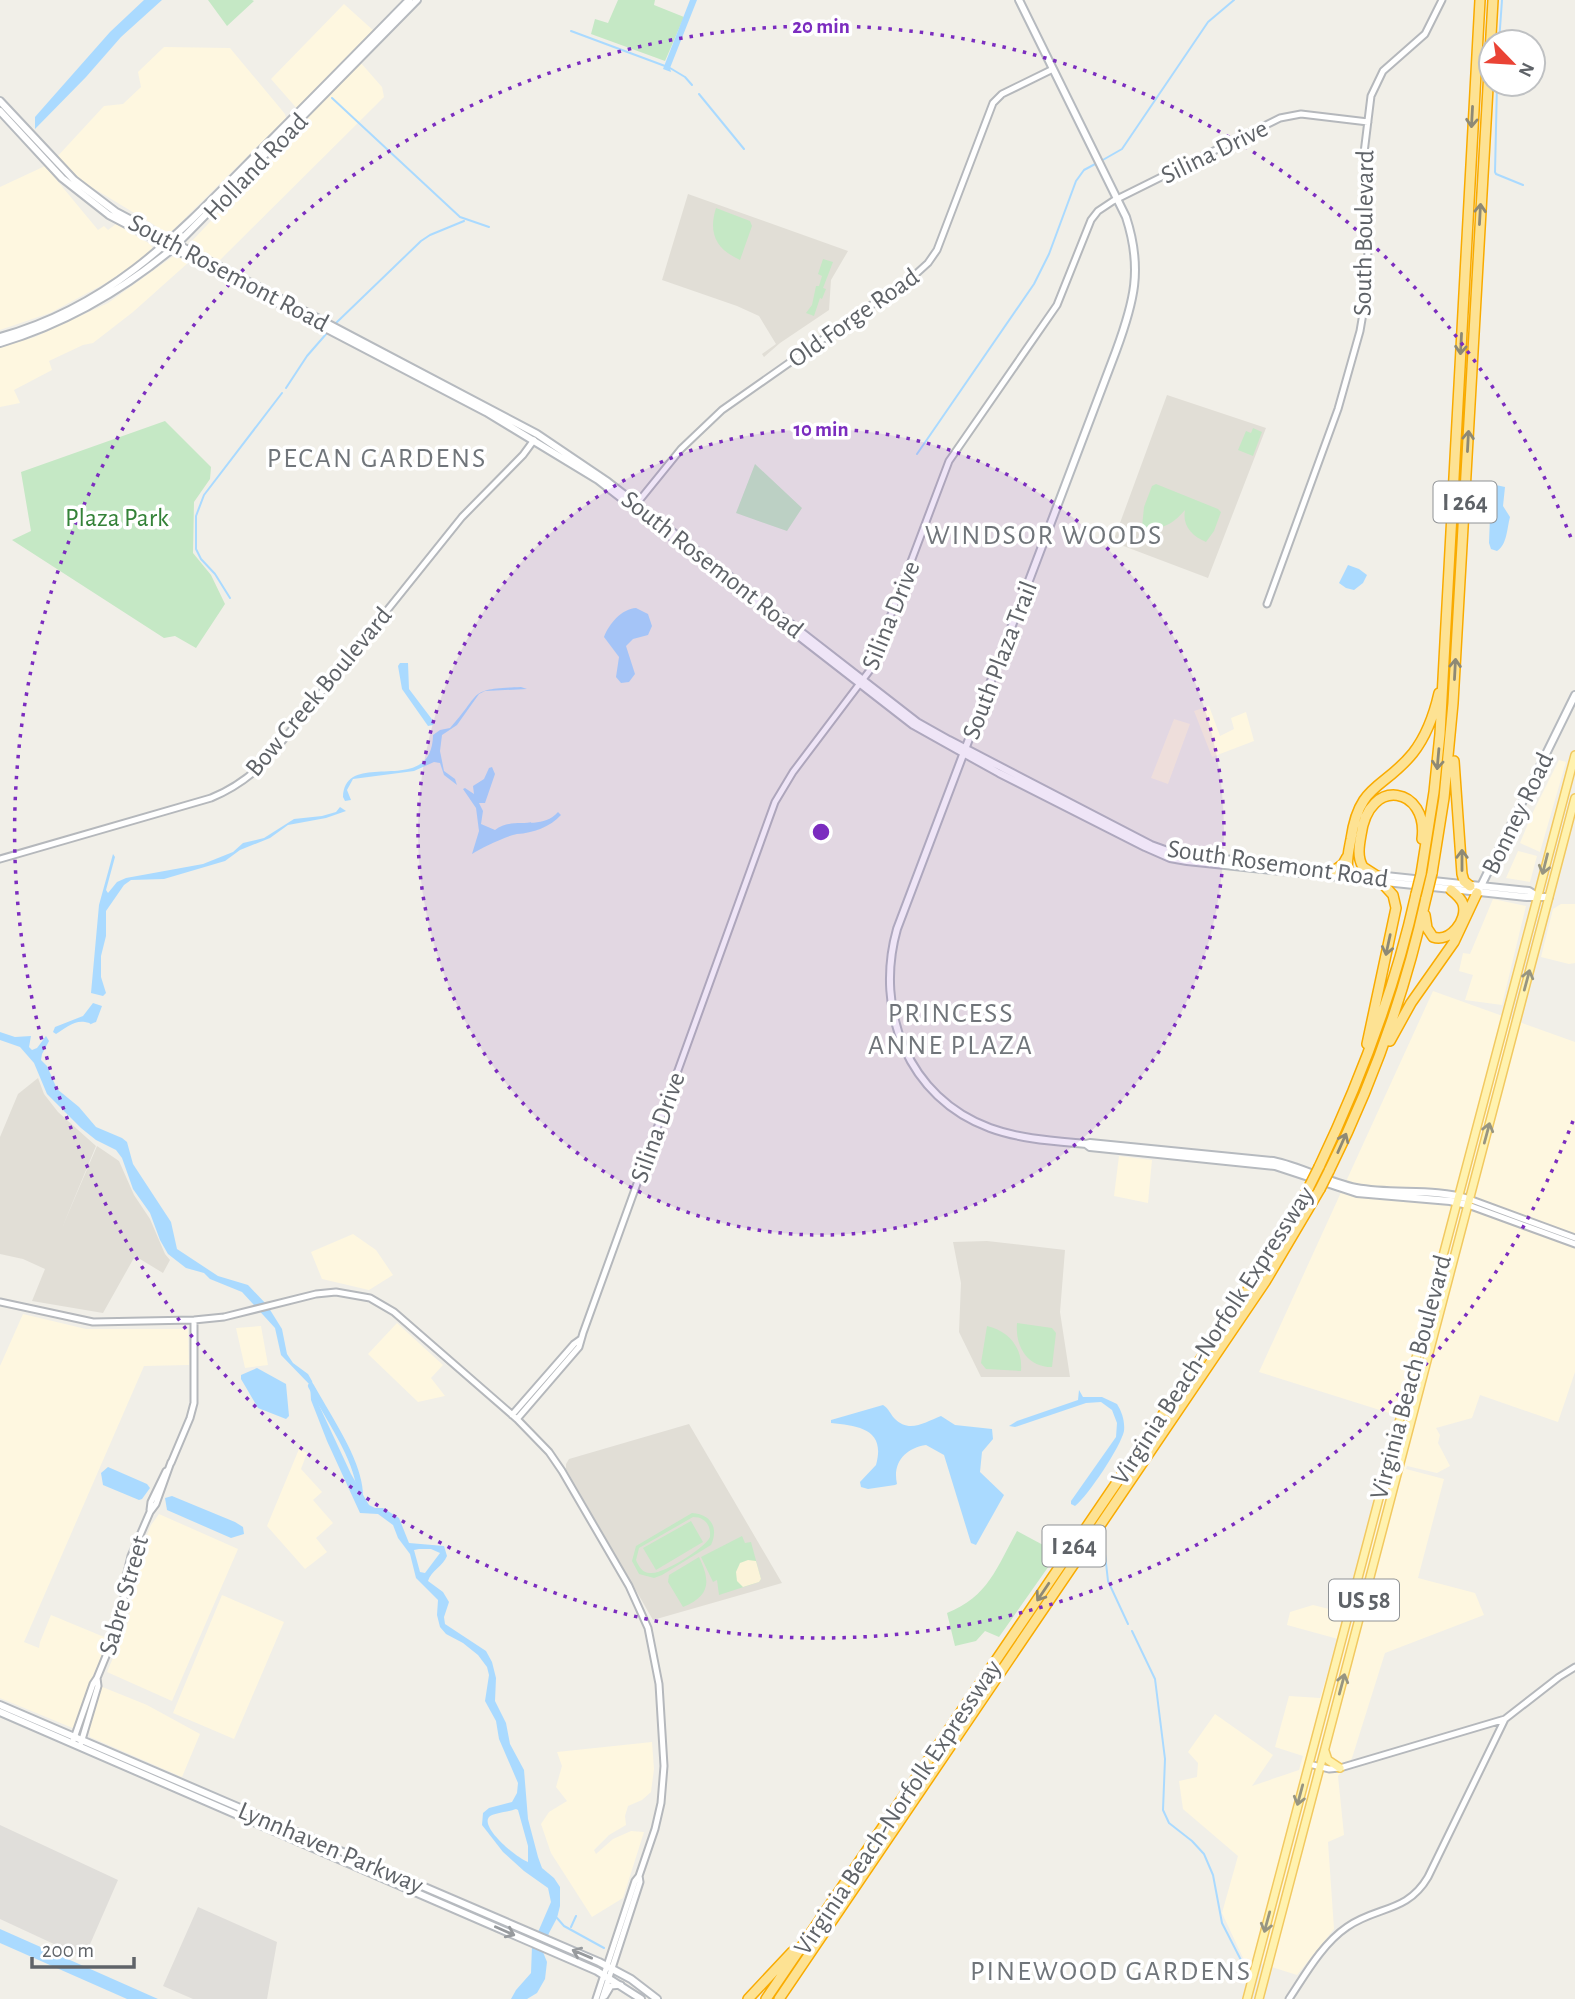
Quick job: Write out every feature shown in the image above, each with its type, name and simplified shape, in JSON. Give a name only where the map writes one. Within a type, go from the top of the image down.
[{"type":"highway","name":"Virginia Beach-Norfolk Expressway","points":[[766,1999],[1253,1282],[1309,1187],[1328,1176],[1386,1005],[1416,894],[1437,771],[1480,0]]},
{"type":"highway","name":"Virginia Beach-Norfolk Expressway","points":[[779,1999],[1265,1282],[1328,1176],[1370,1080],[1404,985],[1432,873],[1444,799],[1453,703],[1493,0]]},
{"type":"highway","points":[[1352,875],[1348,856],[1354,819],[1363,799],[1405,761],[1428,727],[1444,667]]},
{"type":"highway","points":[[1370,1080],[1405,1014],[1460,931],[1476,888],[1464,881],[1462,874],[1462,848],[1454,783],[1453,703]]},
{"type":"highway","points":[[1358,1083],[1396,908],[1394,895],[1361,864],[1359,847],[1366,813],[1373,802],[1392,795],[1402,797],[1417,808],[1422,822],[1423,861]]},
{"type":"highway","points":[[1335,870],[1348,856]]},
{"type":"highway","points":[[1426,898],[1428,931],[1433,937],[1443,939],[1454,932],[1463,910],[1461,900],[1451,890]]},
{"type":"highway","points":[[748,1999],[813,1930]]},
{"type":"highway","points":[[786,1999],[798,1971]]},
{"type":"main road","name":"Holland Road","points":[[0,343],[39,330],[83,310],[127,284],[171,246],[409,0]]},
{"type":"main road","name":"Holland Road","points":[[0,337],[81,304],[191,232],[417,0]]},
{"type":"main road","name":"South Plaza Trail","points":[[1019,0],[1126,217],[1135,253],[1135,288],[1132,308],[893,943],[888,982],[895,1026],[918,1073],[939,1096],[967,1117],[992,1129],[1015,1136],[1086,1144],[1090,1147],[1275,1166],[1328,1176],[1376,1196],[1457,1199],[1469,1202]]},
{"type":"main road","name":"South Rosemont Road","points":[[0,101],[52,159],[81,186],[120,214],[171,246],[486,412],[634,506]]},
{"type":"main road","name":"South Rosemont Road","points":[[0,111],[41,157],[77,191],[109,215],[148,237],[215,265],[514,420],[592,470],[634,506],[862,683],[917,722],[1081,815],[1170,858],[1352,875],[1451,890],[1476,888]]},
{"type":"main road","points":[[191,232],[188,241],[191,247],[215,265]]},
{"type":"main road","points":[[148,237],[155,246],[154,256]]},
{"type":"main road","name":"Bonney Road","points":[[1476,888],[1575,695]]},
{"type":"main road","name":"South Rosemont Road","points":[[964,751],[1176,854],[1335,870],[1352,875]]},
{"type":"main road","name":"Virginia Beach Boulevard","points":[[1247,1999],[1575,755]]},
{"type":"main road","name":"Virginia Beach Boulevard","points":[[1259,1999],[1575,798]]},
{"type":"main road","points":[[1245,861],[1251,855]]},
{"type":"main road","name":"South Rosemont Road","points":[[1379,879],[1476,888]]},
{"type":"main road","points":[[1476,888],[1549,897]]},
{"type":"main road","name":"Lynnhaven Parkway","points":[[0,1705],[77,1742],[550,1950],[606,1976],[641,1999]]},
{"type":"main road","name":"Lynnhaven Parkway","points":[[0,1712],[551,1941],[631,1979],[657,1999]]},
{"type":"main road","points":[[1324,1750],[1328,1760],[1340,1768]]},
{"type":"main road","points":[[1261,1947],[1272,1950]]},
{"type":"street","name":"South Boulevard","points":[[1267,604],[1338,409],[1360,331],[1368,275],[1363,162],[1371,96],[1379,77],[1389,65],[1425,34],[1442,0]]},
{"type":"street","name":"Old Forge Road","points":[[634,506],[681,449],[722,410],[922,269],[937,250],[993,103],[1002,94],[1053,69]]},
{"type":"street","name":"Silina Drive","points":[[514,1417],[579,1347],[770,813],[790,776],[870,670],[949,461],[1057,305],[1091,220],[1103,208],[1118,199],[1287,116],[1301,114],[1368,122]]},
{"type":"street","name":"Bow Creek Boulevard","points":[[0,859],[211,798],[232,789],[250,776],[267,760],[462,517],[534,440]]},
{"type":"street","points":[[1469,1202],[1575,1238]]},
{"type":"street","points":[[1469,1202],[1575,1244]]},
{"type":"street","points":[[0,1302],[93,1322],[224,1317],[336,1292],[370,1298],[409,1324],[538,1439],[562,1471],[636,1600],[653,1647],[659,1684],[664,1778],[657,1823],[639,1876],[640,1882],[606,1976],[601,1999]]},
{"type":"street","name":"Sabre Street","points":[[77,1742],[98,1686],[97,1678],[122,1618],[128,1564],[156,1504],[194,1403],[194,1320]]},
{"type":"street","points":[[1309,1764],[1340,1768],[1505,1719],[1575,1667]]},
{"type":"street","points":[[1289,1999],[1322,1951],[1342,1930],[1401,1905],[1418,1893],[1505,1719]]},
{"type":"street","points":[[601,1999],[611,1986],[622,1986]]},
{"type":"shaded area","points":[[344,4],[375,32],[353,54],[382,87],[384,97],[218,262],[200,253],[190,243],[307,120],[271,79]]},
{"type":"shaded area","points":[[164,47],[230,48],[286,118],[169,234],[88,185],[56,158],[104,106],[123,104],[141,87],[138,72]]},
{"type":"shaded area","points":[[45,166],[98,230],[104,226],[108,230],[116,224],[150,244],[152,252],[106,283],[50,313],[0,330],[0,187]]},
{"type":"shaded area","points":[[688,194],[848,251],[831,280],[829,310],[764,357],[762,354],[776,344],[759,316],[662,280]]},
{"type":"shaded area","points":[[175,255],[189,262],[133,312],[93,343],[49,361],[52,370],[14,390],[20,403],[0,407],[0,347],[35,337],[108,303]]},
{"type":"shaded area","points":[[1167,395],[1266,428],[1208,578],[1113,542]]},
{"type":"shaded area","points":[[1209,706],[1220,736],[1234,729],[1231,718],[1246,712],[1254,741],[1212,757],[1194,711]]},
{"type":"shaded area","points":[[1174,719],[1190,724],[1168,784],[1151,778]]},
{"type":"shaded area","points":[[1559,760],[1566,762],[1540,852],[1520,843]]},
{"type":"shaded area","points":[[1518,851],[1537,856],[1530,882],[1506,878]]},
{"type":"shaded area","points":[[1493,899],[1526,906],[1502,1005],[1465,1000],[1473,975],[1459,971],[1463,953],[1470,954]]},
{"type":"shaded area","points":[[1561,904],[1575,904],[1575,963],[1541,957],[1553,909]]},
{"type":"shaded area","points":[[1433,991],[1575,1042],[1575,1372],[1558,1422],[1480,1395],[1472,1418],[1436,1428],[1440,1435],[1438,1443],[1450,1466],[1437,1473],[1407,1466],[1406,1469],[1444,1479],[1418,1578],[1475,1593],[1484,1615],[1385,1653],[1352,1758],[1338,1776],[1344,1835],[1328,1842],[1334,1929],[1297,1975],[1243,1958],[1222,1913],[1238,1856],[1183,1809],[1179,1781],[1197,1777],[1198,1763],[1188,1752],[1215,1714],[1273,1755],[1252,1786],[1299,1770],[1303,1756],[1275,1747],[1289,1696],[1320,1698],[1338,1639],[1287,1625],[1290,1612],[1313,1605],[1345,1613],[1402,1417],[1259,1372]]},
{"type":"shaded area","points":[[38,1078],[44,1094],[58,1112],[96,1146],[62,1228],[97,1146],[119,1161],[134,1195],[150,1219],[170,1260],[163,1273],[135,1256],[103,1313],[32,1301],[45,1269],[23,1259],[0,1254],[0,1137],[18,1094]]},
{"type":"shaded area","points":[[1119,1156],[1152,1160],[1148,1203],[1114,1196]]},
{"type":"shaded area","points":[[353,1234],[376,1250],[393,1275],[369,1290],[322,1279],[311,1252]]},
{"type":"shaded area","points":[[987,1241],[1065,1250],[1060,1312],[1070,1377],[981,1377],[959,1332],[961,1283],[953,1242]]},
{"type":"shaded area","points":[[23,1314],[86,1329],[188,1329],[189,1365],[144,1366],[24,1642],[39,1648],[51,1615],[109,1639],[87,1690],[75,1729],[0,1698],[0,1366]]},
{"type":"shaded area","points":[[397,1323],[443,1365],[431,1378],[445,1396],[418,1402],[368,1354]]},
{"type":"shaded area","points":[[261,1326],[268,1365],[245,1368],[236,1328]]},
{"type":"shaded area","points":[[689,1424],[782,1583],[653,1620],[566,1469],[566,1464],[569,1459]]},
{"type":"shaded area","points":[[299,1449],[307,1453],[301,1469],[322,1492],[313,1500],[333,1523],[316,1538],[327,1552],[305,1569],[267,1526]]},
{"type":"shaded area","points":[[159,1514],[238,1549],[172,1701],[107,1672],[127,1625],[132,1602],[132,1572],[151,1525]]},
{"type":"shaded area","points":[[222,1595],[284,1622],[234,1739],[173,1713]]},
{"type":"shaded area","points":[[100,1686],[147,1705],[200,1734],[182,1777],[90,1737],[89,1727]]},
{"type":"shaded area","points":[[652,1742],[654,1769],[651,1792],[642,1800],[628,1806],[626,1825],[609,1835],[594,1850],[596,1854],[613,1839],[631,1831],[644,1832],[623,1898],[592,1917],[551,1853],[541,1824],[549,1812],[567,1801],[556,1787],[562,1766],[557,1752]]},
{"type":"shaded area","points":[[0,1825],[118,1880],[84,1958],[0,1919]]},
{"type":"shaded area","points":[[198,1907],[277,1942],[267,1999],[193,1999],[163,1986]]},
{"type":"green space","points":[[208,0],[252,0],[254,1],[227,26]]},
{"type":"green space","points":[[618,0],[655,0],[654,5],[684,17],[665,61],[591,34],[595,19],[608,23]]},
{"type":"green space","points":[[716,208],[750,221],[752,226],[740,260],[725,251],[716,239],[713,225]]},
{"type":"green space","points":[[823,259],[833,262],[823,288],[826,289],[814,316],[806,313],[812,305],[816,286],[819,286],[822,276],[818,274]]},
{"type":"green space","name":"Plaza Park","points":[[165,421],[211,467],[210,479],[194,502],[193,553],[211,575],[225,604],[196,648],[175,636],[164,638],[12,540],[31,531],[21,472]]},
{"type":"green space","points":[[1253,428],[1262,432],[1253,456],[1238,450],[1246,431],[1251,433]]},
{"type":"green space","points":[[755,464],[802,508],[787,531],[736,513]]},
{"type":"green space","points":[[1156,484],[1221,512],[1214,531],[1206,542],[1189,530],[1184,516],[1185,510],[1166,526],[1142,527],[1144,507],[1152,486]]},
{"type":"green space","points":[[1017,1323],[1052,1328],[1056,1333],[1052,1367],[1036,1363],[1024,1354],[1018,1340]]},
{"type":"green space","points":[[987,1326],[1002,1332],[1013,1342],[1020,1355],[1021,1371],[986,1369],[981,1363]]},
{"type":"green space","points":[[692,1513],[704,1516],[714,1528],[711,1545],[654,1578],[639,1574],[632,1561],[636,1546]],"holes":[[[697,1517],[708,1525],[710,1537],[707,1542],[666,1569],[652,1573],[642,1569],[636,1560],[639,1548]]]},
{"type":"green space","points":[[691,1521],[703,1542],[656,1570],[643,1548]]},
{"type":"green space","points":[[1017,1531],[1058,1553],[999,1637],[985,1631],[976,1641],[955,1646],[947,1613],[982,1590],[997,1569]]},
{"type":"green space","points":[[742,1536],[745,1543],[751,1542],[761,1579],[719,1595],[717,1580],[713,1582],[701,1557]]},
{"type":"green space","points":[[699,1557],[706,1587],[699,1598],[683,1607],[668,1582],[669,1575]]},
{"type":"sand","points":[[756,1561],[761,1579],[743,1587],[737,1581],[736,1572],[740,1563]]},
{"type":"water","points":[[144,0],[162,0],[121,37],[35,129],[35,117],[110,32]]},
{"type":"water","points":[[690,0],[697,0],[670,68],[671,72],[663,69]]},
{"type":"water","points":[[1496,485],[1505,487],[1503,506],[1510,517],[1505,541],[1497,551],[1491,549],[1489,543],[1491,489]]},
{"type":"water","points":[[1348,565],[1367,575],[1363,583],[1354,590],[1339,583]]},
{"type":"water","points":[[636,608],[648,614],[652,626],[648,635],[633,639],[626,646],[635,674],[629,682],[621,683],[616,677],[619,657],[604,637],[616,618],[625,611]]},
{"type":"water","points":[[400,663],[408,663],[409,689],[434,722],[433,725],[428,726],[402,689],[398,666]]},
{"type":"water","points":[[521,687],[527,689],[485,691],[479,694],[457,725],[442,735],[440,751],[444,771],[455,779],[457,785],[444,775],[440,763],[434,762],[414,771],[353,779],[347,790],[351,800],[345,801],[343,797],[347,782],[358,775],[405,770],[419,765],[429,754],[433,735],[450,728],[472,700],[477,695],[483,691]]},
{"type":"water","points":[[492,767],[495,774],[485,803],[479,803],[483,811],[481,824],[495,830],[511,824],[543,821],[558,812],[561,815],[541,829],[507,837],[472,854],[479,831],[476,808],[463,789],[474,794],[473,786],[484,779]]},
{"type":"water","points":[[340,807],[346,811],[326,818],[288,825],[270,838],[240,850],[225,861],[164,879],[131,880],[124,885],[106,911],[101,977],[106,993],[103,996],[91,993],[99,905],[113,854],[115,857],[106,890],[108,893],[117,882],[126,878],[203,864],[233,852],[243,843],[264,838],[294,819],[322,816],[336,812]]},
{"type":"water","points":[[93,1003],[102,1006],[96,1022],[77,1022],[56,1034],[53,1032],[55,1027],[83,1016]]},
{"type":"water","points":[[0,1032],[15,1037],[31,1036],[29,1047],[32,1050],[37,1048],[46,1036],[49,1041],[41,1060],[47,1066],[57,1089],[79,1107],[96,1127],[127,1142],[133,1164],[171,1222],[177,1249],[218,1276],[248,1285],[267,1305],[282,1329],[287,1354],[312,1381],[317,1401],[351,1474],[369,1505],[383,1508],[399,1518],[409,1543],[444,1546],[447,1556],[428,1581],[443,1592],[449,1602],[444,1617],[445,1624],[486,1651],[492,1662],[496,1678],[495,1701],[506,1723],[510,1744],[524,1770],[528,1819],[538,1857],[542,1868],[560,1887],[557,1918],[543,1952],[547,1962],[545,1979],[537,1993],[527,1999],[511,1999],[531,1973],[532,1946],[551,1902],[548,1888],[503,1852],[482,1825],[483,1813],[489,1808],[512,1802],[518,1783],[499,1739],[496,1721],[485,1701],[489,1675],[487,1667],[478,1655],[440,1627],[437,1615],[438,1600],[416,1578],[410,1554],[398,1538],[393,1525],[378,1514],[360,1513],[327,1441],[311,1400],[310,1385],[281,1355],[275,1328],[242,1292],[210,1279],[204,1273],[186,1268],[168,1254],[150,1213],[133,1189],[122,1158],[116,1150],[96,1140],[81,1128],[47,1094],[34,1063],[20,1047],[0,1040]],"holes":[[[431,1549],[440,1553],[425,1573],[420,1572],[414,1550]],[[516,1809],[528,1846],[528,1862],[501,1842],[488,1822],[491,1816]]]},
{"type":"water","points":[[257,1368],[286,1384],[289,1416],[286,1419],[258,1408],[241,1379],[241,1375]]},
{"type":"water","points":[[1079,1390],[1083,1397],[1102,1397],[1117,1404],[1123,1417],[1124,1431],[1111,1459],[1075,1506],[1071,1501],[1116,1437],[1117,1423],[1112,1410],[1101,1402],[1086,1403],[1015,1427],[1009,1426],[1078,1400]]},
{"type":"water","points":[[883,1405],[894,1418],[905,1425],[917,1425],[941,1416],[955,1425],[992,1429],[993,1439],[982,1452],[980,1472],[1004,1495],[976,1545],[971,1543],[944,1455],[926,1445],[912,1449],[902,1457],[897,1469],[897,1484],[868,1489],[861,1487],[860,1482],[876,1465],[878,1453],[874,1437],[860,1428],[831,1423],[831,1420]]},
{"type":"water","points":[[108,1467],[147,1484],[150,1488],[139,1500],[103,1485],[101,1473]]},
{"type":"water","points":[[172,1496],[235,1522],[243,1527],[244,1534],[231,1538],[167,1510],[165,1498]]},
{"type":"water","points":[[0,1929],[158,1999],[127,1999],[0,1943]]},
{"type":"waterway","points":[[1101,161],[1122,149],[1208,22],[1234,0]]},
{"type":"waterway","points":[[1500,28],[1502,0]]},
{"type":"waterway","points":[[571,31],[665,66]]},
{"type":"waterway","points":[[670,68],[692,85]]},
{"type":"waterway","points":[[699,94],[744,149]]},
{"type":"waterway","points":[[332,98],[460,217],[489,227]]},
{"type":"waterway","points":[[1497,98],[1495,172],[1523,185]]},
{"type":"waterway","points":[[917,454],[1034,284],[1049,254],[1076,181],[1084,170],[1097,163]]},
{"type":"waterway","points":[[336,323],[421,241],[464,221]]},
{"type":"waterway","points":[[286,388],[307,356],[327,333]]},
{"type":"waterway","points":[[230,598],[196,549],[196,516],[204,495],[282,393]]},
{"type":"waterway","points":[[311,1386],[349,1454],[359,1483],[360,1496]]},
{"type":"waterway","points":[[1104,1545],[1108,1581],[1128,1624]]},
{"type":"waterway","points":[[1132,1631],[1155,1679],[1165,1759],[1163,1810],[1169,1823],[1204,1854],[1213,1875],[1222,1923],[1243,1964],[1239,1973],[1242,1977]]},
{"type":"waterway","points":[[571,1927],[576,1916]]},
{"type":"waterway","points":[[557,1918],[564,1926],[604,1948]]},
{"type":"district","name":"PECAN GARDENS","points":[[377,457]]},
{"type":"district","name":"WINDSOR WOODS","points":[[1044,534]]},
{"type":"district","name":"PRINCESS ANNE PLAZA","points":[[951,1028]]},
{"type":"district","name":"PINEWOOD GARDENS","points":[[1111,1970]]}]
